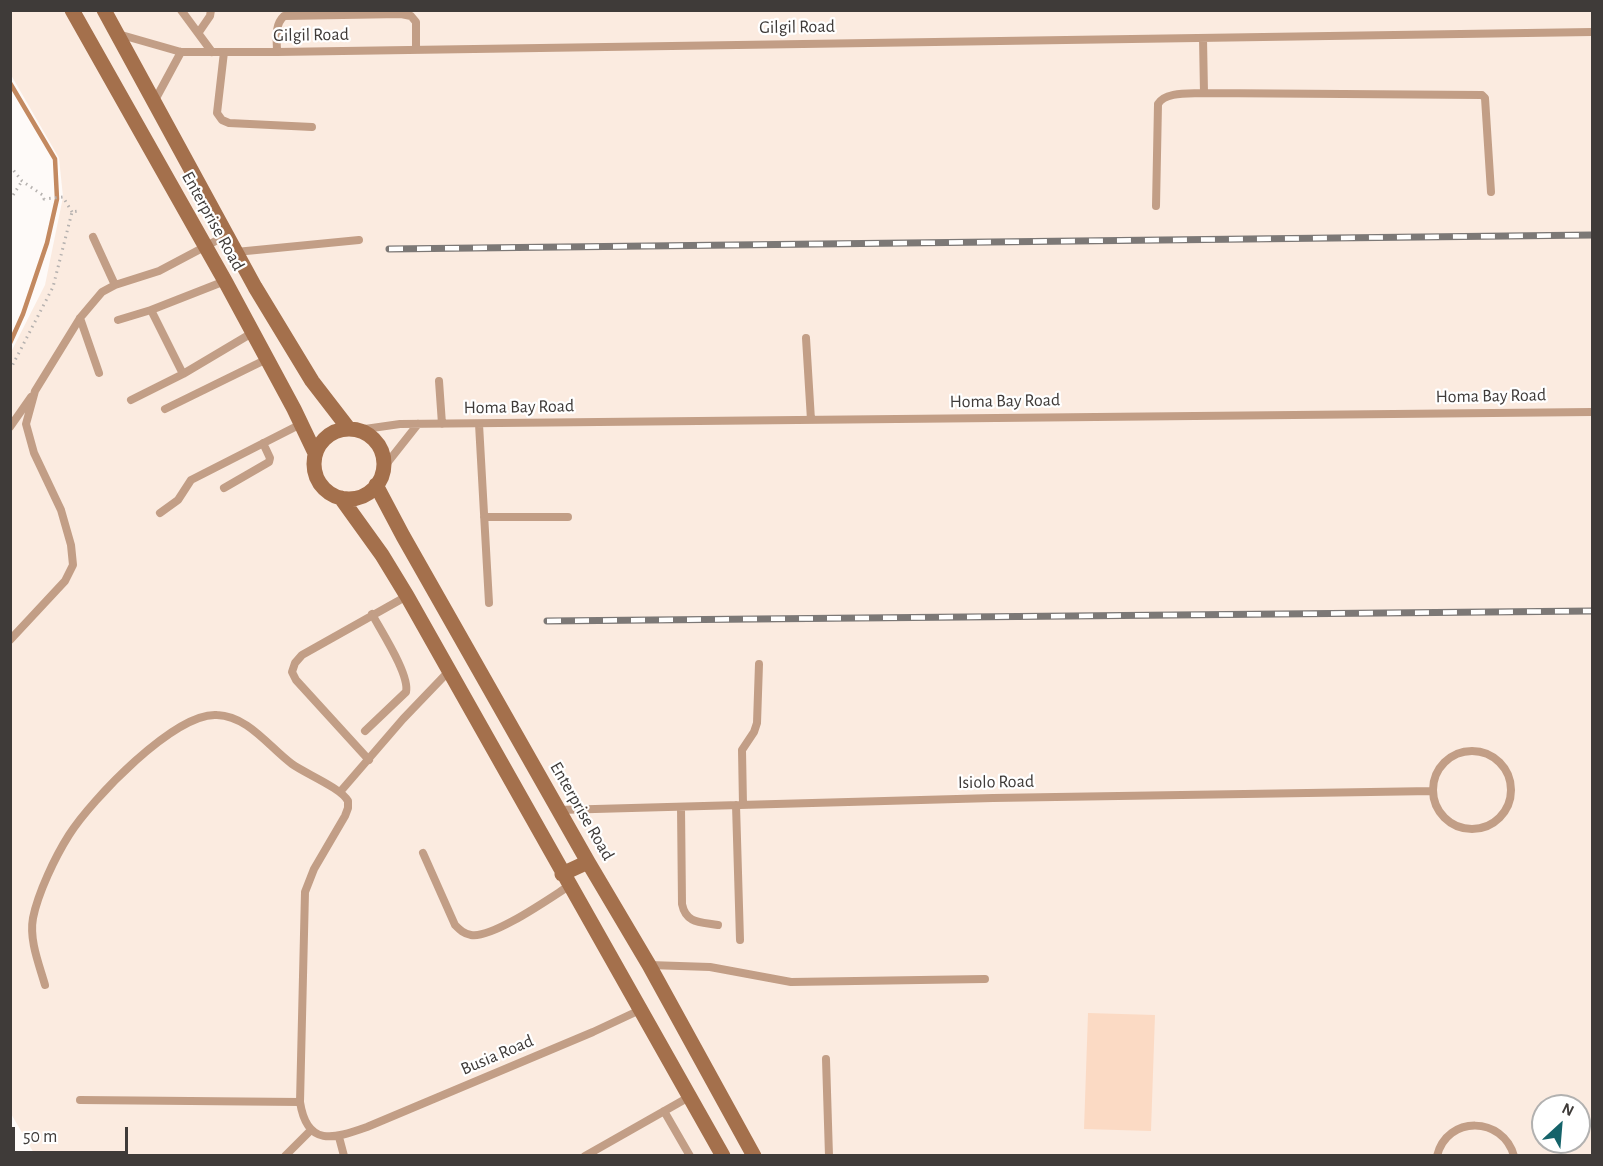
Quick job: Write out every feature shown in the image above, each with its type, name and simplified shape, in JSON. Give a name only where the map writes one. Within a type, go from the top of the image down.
[{"type":"main road","name":"Enterprise Road","points":[[72,10],[225,281],[302,424],[315,453],[316,477],[324,488],[341,498],[382,555],[407,596],[723,1155]]},
{"type":"main road","name":"Enterprise Road","points":[[104,10],[227,236],[312,381],[353,429],[367,434],[380,448],[384,467]]},
{"type":"main road","points":[[315,453],[324,438],[332,433],[353,429]]},
{"type":"main road","points":[[341,498],[351,499],[361,496],[376,485],[384,467]]},
{"type":"main road","name":"Enterprise Road","points":[[376,485],[588,862],[649,965],[754,1155]]},
{"type":"main road","points":[[566,880],[588,862]]},
{"type":"lane","points":[[181,10],[212,52]]},
{"type":"lane","points":[[198,32],[211,10]]},
{"type":"lane","points":[[277,52],[279,21],[284,16],[401,14],[411,16],[416,22],[416,49]]},
{"type":"lane","name":"Gilgil Road","points":[[117,34],[134,41],[181,52],[277,52],[1593,32]]},
{"type":"lane","points":[[1203,38],[1204,93]]},
{"type":"lane","points":[[154,102],[181,52]]},
{"type":"lane","points":[[224,52],[217,113],[222,120],[229,123],[312,127]]},
{"type":"lane","points":[[1156,206],[1158,104],[1160,99],[1167,96],[1204,93],[1480,94],[1485,98],[1491,192]]},
{"type":"lane","points":[[10,427],[80,318],[102,292],[115,285],[159,271],[227,236]]},
{"type":"lane","points":[[93,237],[115,285]]},
{"type":"lane","points":[[236,252],[359,240]]},
{"type":"lane","points":[[118,320],[151,310],[225,281]]},
{"type":"lane","points":[[151,310],[183,374]]},
{"type":"lane","points":[[80,318],[99,373]]},
{"type":"lane","points":[[130,400],[183,374],[252,333]]},
{"type":"lane","points":[[806,338],[812,420]]},
{"type":"lane","points":[[165,409],[267,359]]},
{"type":"lane","points":[[439,381],[442,424]]},
{"type":"lane","points":[[10,640],[65,581],[73,565],[71,545],[62,510],[34,453],[26,424],[35,391]]},
{"type":"lane","name":"Homa Bay Road","points":[[353,429],[391,424],[1593,412]]},
{"type":"lane","points":[[479,423],[489,603]]},
{"type":"lane","points":[[160,513],[178,500],[191,480],[302,424]]},
{"type":"lane","points":[[384,467],[418,424]]},
{"type":"lane","points":[[224,488],[269,462],[270,458],[263,443]]},
{"type":"lane","points":[[484,518],[568,517]]},
{"type":"lane","points":[[369,760],[296,680],[292,672],[295,663],[302,655],[407,596]]},
{"type":"lane","points":[[365,731],[406,692],[407,687],[403,673],[372,615]]},
{"type":"lane","points":[[740,940],[739,805],[742,750],[757,723],[759,664]]},
{"type":"lane","points":[[340,792],[403,719],[449,671]]},
{"type":"lane","points":[[45,985],[33,940],[32,927],[37,906],[69,835],[93,804],[146,750],[165,737],[201,718],[216,714],[244,723],[302,771],[340,792],[348,801],[348,808],[314,869],[305,892],[300,1102],[306,1123],[311,1130],[319,1136],[339,1137],[344,1155]]},
{"type":"lane","points":[[1477,751],[1499,762],[1509,775],[1511,791],[1508,806],[1499,819],[1477,829],[1461,827],[1447,819],[1437,806],[1433,790],[1436,774],[1446,761],[1460,753],[1477,751]]},
{"type":"lane","name":"Isiolo Road","points":[[559,810],[993,798],[1433,790]]},
{"type":"lane","points":[[681,807],[684,914],[691,920],[718,925]]},
{"type":"lane","points":[[423,853],[455,925],[462,932],[471,935],[482,935],[497,929],[566,880]]},
{"type":"lane","points":[[649,965],[721,968],[791,982],[985,980]]},
{"type":"lane","name":"Busia Road","points":[[339,1137],[640,1010]]},
{"type":"lane","points":[[826,1059],[829,1155]]},
{"type":"lane","points":[[585,1155],[689,1097]]},
{"type":"lane","points":[[80,1100],[300,1102]]},
{"type":"lane","points":[[664,1111],[690,1155]]},
{"type":"lane","points":[[1437,1155],[1441,1144],[1453,1131],[1461,1127],[1478,1125],[1487,1126],[1502,1135],[1514,1155]]},
{"type":"lane","points":[[285,1155],[311,1130]]},
{"type":"path","points":[[10,166],[22,181],[44,196],[44,199],[63,197],[72,212],[53,287],[10,370]]},
{"type":"path","points":[[10,200],[22,181]]},
{"type":"path","points":[[72,212],[80,211]]},
{"type":"shaded area","points":[[11,11],[1592,11],[1592,1155],[35,1155],[10,1112],[10,354],[45,285],[63,197],[59,158],[11,75]]},
{"type":"shaded area","points":[[1088,1013],[1155,1015],[1151,1131],[1084,1129]]},
{"type":"waterway","points":[[10,83],[55,159],[57,199],[47,243],[23,314],[10,343]]},
{"type":"railway","points":[[389,249],[1592,235]]},
{"type":"railway","points":[[547,621],[1592,611]]}]
